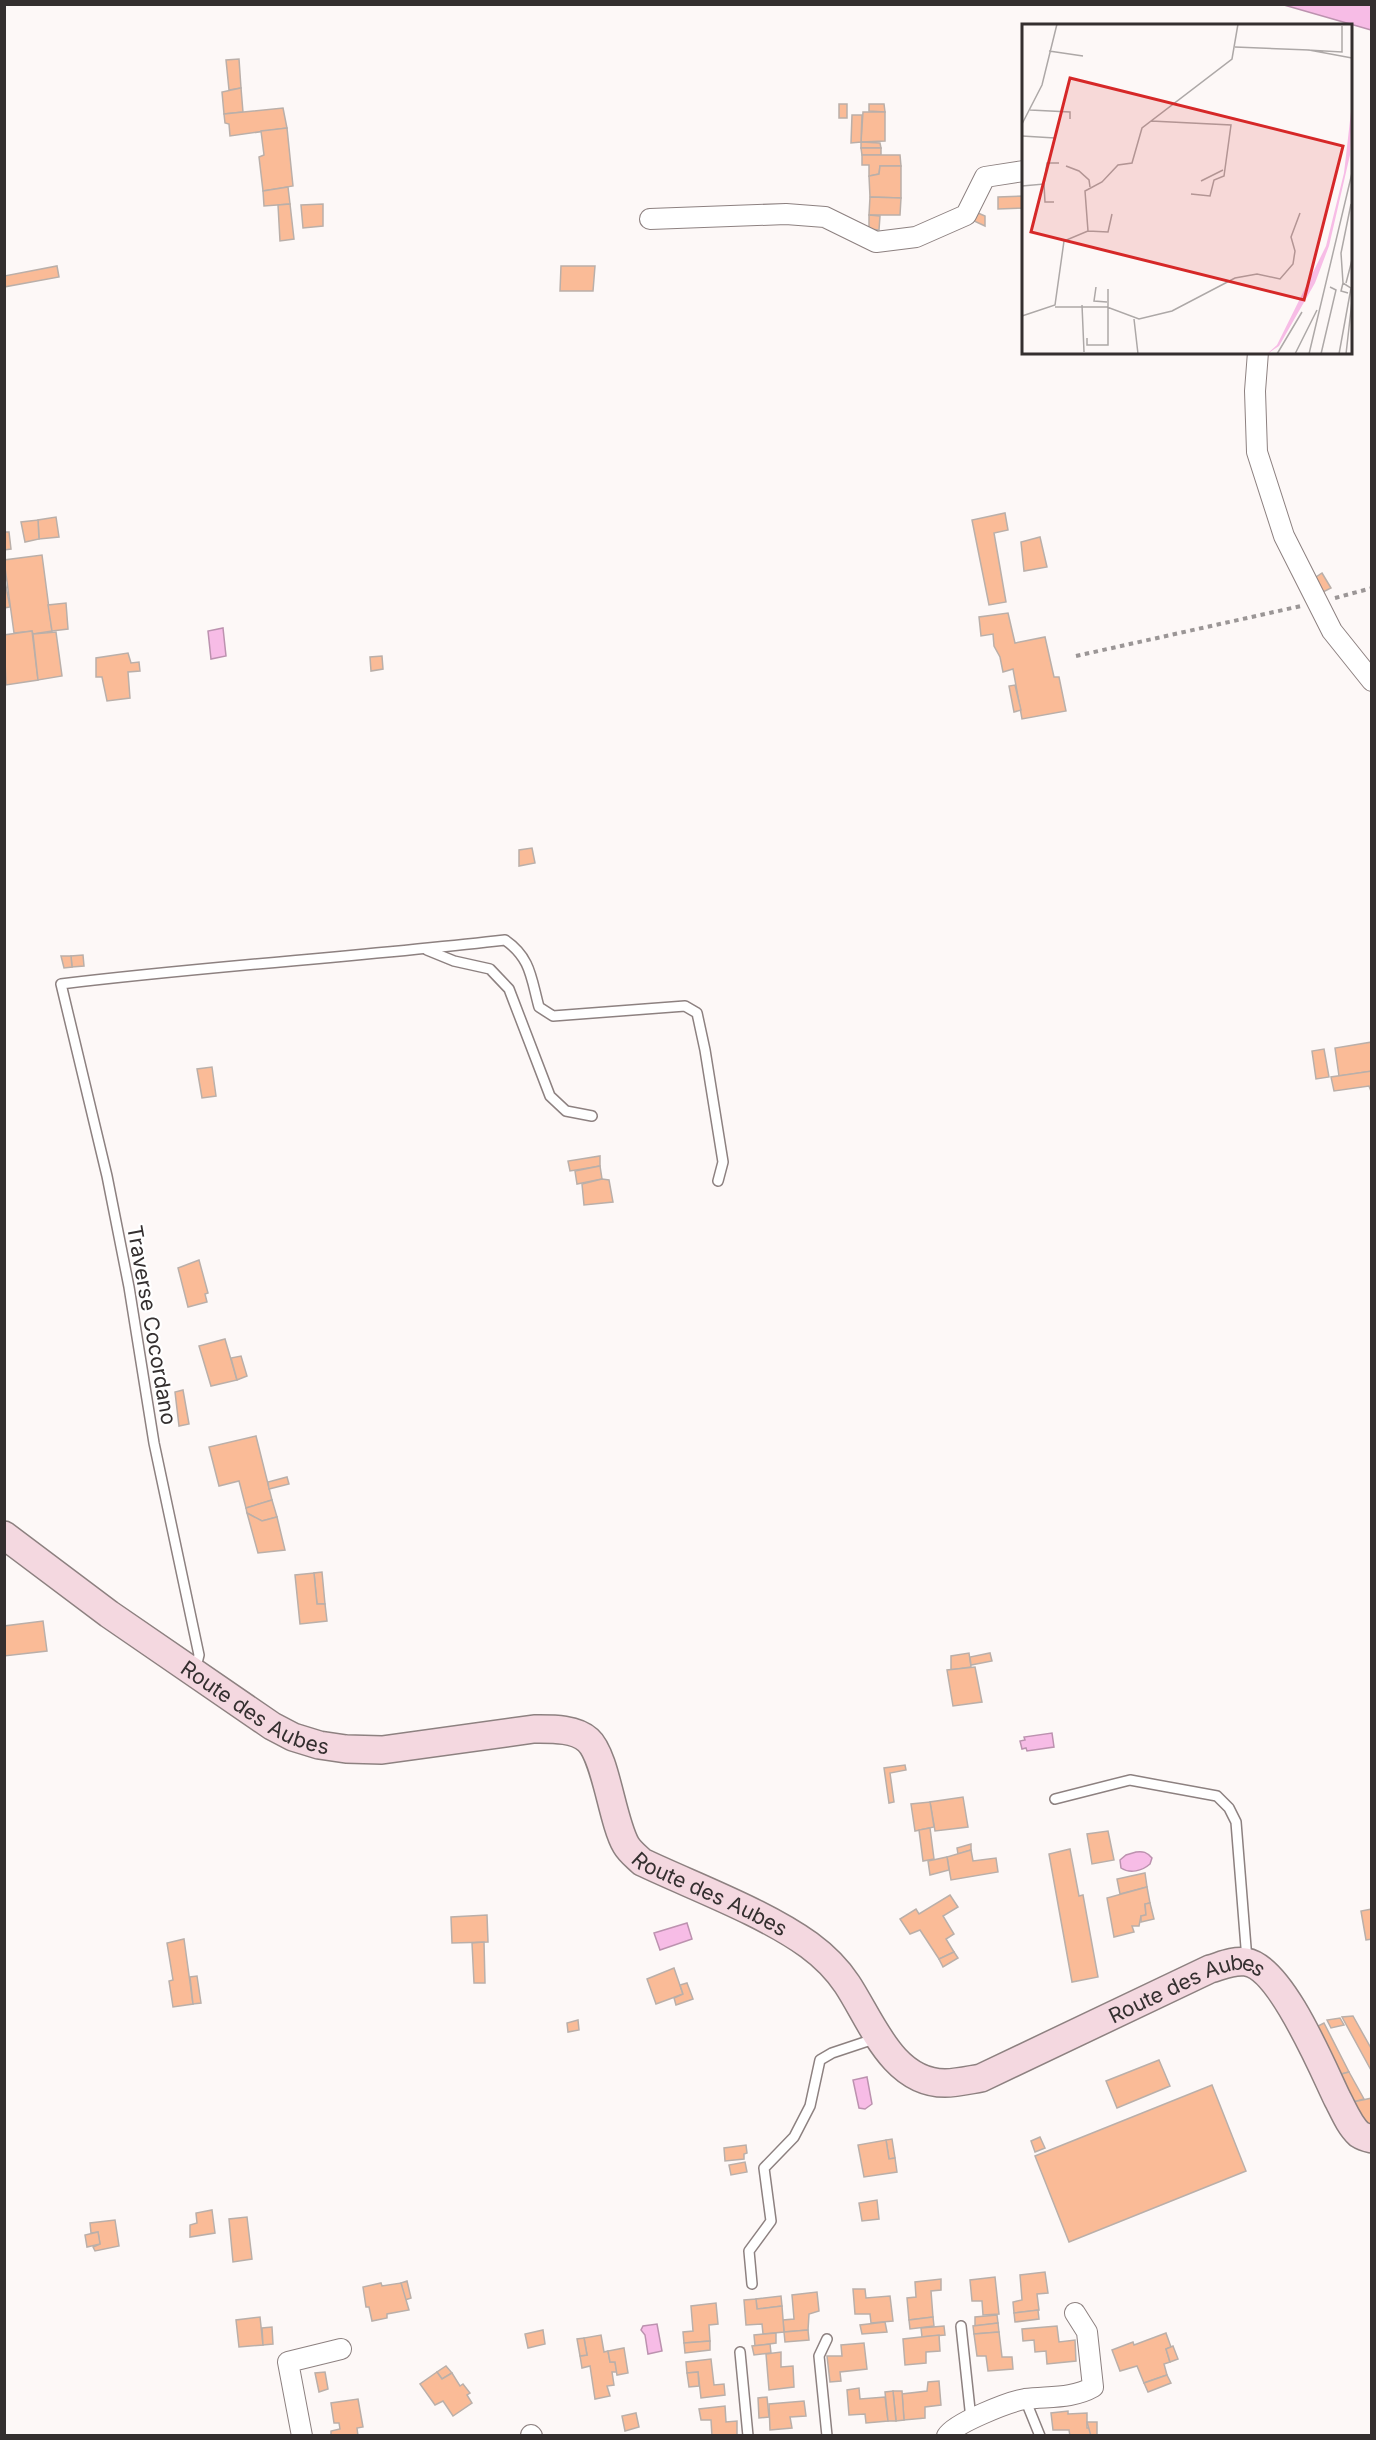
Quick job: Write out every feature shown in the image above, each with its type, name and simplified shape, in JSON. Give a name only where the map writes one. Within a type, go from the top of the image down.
[{"type":"street","points":[[651,219],[786,214],[825,218],[876,242],[916,237],[966,215],[985,177],[1022,171]]},
{"type":"street","points":[[1258,354],[1255,391],[1257,452],[1284,536],[1332,631],[1371,681]]},
{"type":"street","name":"Route des Aubes","points":[[4,1536],[109,1614],[272,1726],[293,1737],[319,1745],[345,1749],[382,1750],[534,1729],[557,1729],[589,1740],[598,1756],[619,1830],[627,1847],[642,1862],[776,1924],[809,1945],[830,1962],[847,1983],[878,2037],[894,2058],[918,2077],[944,2083],[981,2078],[1210,1969],[1232,1962],[1247,1962],[1261,1968],[1283,1994],[1302,2025],[1348,2118],[1359,2134],[1371,2139]]},
{"type":"street","points":[[941,2435],[971,2419],[1025,2399],[1081,2394],[1093,2387],[1087,2331],[1075,2313]]},
{"type":"street","points":[[302,2436],[288,2362],[342,2349]]},
{"type":"lane","points":[[425,949],[505,940],[519,950],[528,964],[539,1007],[553,1016],[685,1006],[697,1013],[723,1162],[718,1181]]},
{"type":"lane","name":"Traverse Cocordano","points":[[195,1673],[200,1655],[154,1443],[129,1287],[107,1176],[61,984],[133,975],[425,949]]},
{"type":"lane","points":[[425,949],[454,961],[490,969],[509,989],[550,1096],[566,1111],[592,1116]]},
{"type":"lane","points":[[1055,1799],[1130,1780],[1217,1796],[1229,1808],[1236,1822],[1247,1962]]},
{"type":"lane","points":[[752,2284],[750,2251],[771,2221],[764,2168],[775,2154],[794,2137],[810,2106],[820,2060],[831,2053],[878,2037]]},
{"type":"lane","points":[[961,2326],[971,2419]]},
{"type":"lane","points":[[827,2339],[819,2356],[827,2436]]},
{"type":"lane","points":[[740,2352],[748,2436]]},
{"type":"lane","points":[[1025,2399],[1040,2436]]},
{"type":"path","points":[[1076,656],[1371,588]]},
{"type":"shaded area","points":[[1284,5],[1371,5],[1371,30]]},
{"type":"shaded area","points":[[223,628],[226,656],[211,659],[208,631]]},
{"type":"shaded area","points":[[1052,1733],[1054,1747],[1027,1751],[1026,1748],[1022,1749],[1020,1741],[1025,1740],[1024,1737]]},
{"type":"shaded area","points":[[1136,1852],[1148,1854],[1152,1858],[1150,1864],[1136,1871],[1121,1868],[1120,1860]]},
{"type":"shaded area","points":[[687,1923],[692,1939],[660,1950],[654,1933]]},
{"type":"shaded area","points":[[867,2077],[872,2104],[865,2109],[859,2108],[853,2080]]},
{"type":"shaded area","points":[[657,2324],[662,2351],[648,2354],[645,2335],[641,2330],[643,2326]]},
{"type":"building","points":[[239,59],[241,88],[229,90],[226,60]]},
{"type":"building","points":[[241,88],[243,112],[224,114],[222,92]]},
{"type":"building","points":[[839,104],[847,104],[847,118],[839,118]]},
{"type":"building","points":[[869,104],[884,104],[885,112],[869,111]]},
{"type":"building","points":[[283,108],[287,128],[230,136],[229,124],[225,123],[224,114]]},
{"type":"building","points":[[863,112],[885,112],[885,141],[861,142]]},
{"type":"building","points":[[852,115],[862,115],[861,142],[851,143]]},
{"type":"building","points":[[287,128],[293,186],[263,191],[259,157],[264,155],[261,131]]},
{"type":"building","points":[[861,142],[880,143],[881,148],[861,148]]},
{"type":"building","points":[[861,148],[881,148],[881,155],[862,155]]},
{"type":"building","points":[[862,155],[900,155],[901,166],[880,166],[879,174],[869,176],[869,165],[862,165]]},
{"type":"building","points":[[880,166],[901,166],[901,198],[870,197],[869,176],[879,174]]},
{"type":"building","points":[[288,187],[290,204],[264,206],[263,191]]},
{"type":"building","points":[[1022,196],[1022,208],[998,209],[998,197]]},
{"type":"building","points":[[870,197],[901,198],[900,215],[869,215]]},
{"type":"building","points":[[290,204],[294,239],[280,241],[278,205]]},
{"type":"building","points":[[323,204],[323,226],[303,228],[301,205]]},
{"type":"building","points":[[978,213],[985,216],[985,226],[974,221]]},
{"type":"building","points":[[869,215],[880,216],[879,230],[869,229]]},
{"type":"building","points":[[57,266],[59,277],[4,287],[4,276]]},
{"type":"building","points":[[561,266],[595,266],[593,291],[560,291]]},
{"type":"building","points":[[1005,513],[1008,530],[994,533],[1006,602],[989,605],[972,520]]},
{"type":"building","points":[[56,517],[59,537],[39,539],[38,520]]},
{"type":"building","points":[[38,520],[39,539],[25,542],[21,522]]},
{"type":"building","points":[[4,532],[9,532],[11,549],[4,550]]},
{"type":"building","points":[[1040,537],[1047,567],[1024,571],[1021,542]]},
{"type":"building","points":[[42,555],[52,631],[33,634],[32,631],[14,633],[4,560]]},
{"type":"building","points":[[1322,573],[1331,588],[1321,593],[1313,579]]},
{"type":"building","points":[[4,576],[10,607],[4,608]]},
{"type":"building","points":[[66,603],[68,629],[52,631],[48,605]]},
{"type":"building","points":[[1008,613],[1015,643],[1045,637],[1054,677],[1059,677],[1066,711],[1022,719],[1013,669],[1003,672],[1000,657],[994,646],[993,634],[981,636],[979,617]]},
{"type":"building","points":[[32,631],[38,680],[6,685],[4,635]]},
{"type":"building","points":[[56,632],[62,676],[38,680],[33,634]]},
{"type":"building","points":[[128,653],[131,663],[139,662],[140,671],[128,672],[130,698],[107,701],[102,677],[96,677],[96,658]]},
{"type":"building","points":[[382,656],[383,669],[371,671],[370,657]]},
{"type":"building","points":[[1015,685],[1021,710],[1014,712],[1009,686]]},
{"type":"building","points":[[532,848],[535,863],[519,866],[519,850]]},
{"type":"building","points":[[83,955],[84,966],[72,967],[71,956]]},
{"type":"building","points":[[61,956],[71,956],[72,967],[64,968]]},
{"type":"building","points":[[1372,1042],[1372,1071],[1339,1076],[1335,1048]]},
{"type":"building","points":[[1324,1049],[1329,1077],[1316,1079],[1312,1051]]},
{"type":"building","points":[[212,1067],[216,1096],[202,1098],[197,1069]]},
{"type":"building","points":[[1372,1071],[1372,1094],[1369,1086],[1334,1091],[1331,1077]]},
{"type":"building","points":[[600,1156],[600,1166],[570,1171],[568,1161]]},
{"type":"building","points":[[600,1166],[602,1179],[577,1184],[575,1171]]},
{"type":"building","points":[[602,1179],[609,1180],[613,1202],[584,1205],[582,1184]]},
{"type":"building","points":[[199,1260],[208,1293],[205,1294],[207,1302],[188,1307],[178,1268]]},
{"type":"building","points":[[225,1339],[237,1380],[211,1386],[199,1346]]},
{"type":"building","points":[[241,1356],[247,1376],[237,1380],[231,1358]]},
{"type":"building","points":[[183,1390],[189,1424],[179,1426],[175,1392]]},
{"type":"building","points":[[256,1436],[272,1500],[246,1508],[239,1481],[219,1486],[209,1447]]},
{"type":"building","points":[[287,1477],[289,1484],[269,1489],[268,1482]]},
{"type":"building","points":[[272,1500],[277,1517],[262,1521],[247,1513],[246,1508]]},
{"type":"building","points":[[247,1513],[262,1521],[277,1517],[285,1550],[258,1553]]},
{"type":"building","points":[[322,1572],[325,1604],[317,1604],[314,1573]]},
{"type":"building","points":[[314,1573],[317,1604],[325,1604],[327,1621],[300,1624],[295,1575]]},
{"type":"building","points":[[43,1621],[47,1651],[4,1656],[4,1626]]},
{"type":"building","points":[[969,1653],[971,1667],[951,1670],[951,1656]]},
{"type":"building","points":[[990,1653],[992,1661],[971,1665],[970,1657]]},
{"type":"building","points":[[975,1667],[982,1702],[953,1706],[947,1670]]},
{"type":"building","points":[[905,1765],[906,1770],[890,1773],[894,1802],[889,1803],[884,1768]]},
{"type":"building","points":[[963,1797],[968,1827],[935,1831],[930,1802]]},
{"type":"building","points":[[930,1802],[934,1827],[915,1831],[911,1804]]},
{"type":"building","points":[[930,1828],[934,1859],[923,1861],[919,1830]]},
{"type":"building","points":[[1108,1831],[1114,1860],[1092,1864],[1087,1834]]},
{"type":"building","points":[[971,1844],[971,1850],[958,1854],[957,1848]]},
{"type":"building","points":[[1070,1849],[1079,1896],[1083,1895],[1098,1977],[1072,1982],[1049,1854]]},
{"type":"building","points":[[971,1850],[973,1861],[996,1858],[998,1872],[951,1880],[947,1857]]},
{"type":"building","points":[[947,1857],[949,1870],[930,1875],[928,1861]]},
{"type":"building","points":[[1145,1873],[1147,1887],[1120,1894],[1117,1879]]},
{"type":"building","points":[[1147,1887],[1150,1903],[1145,1904],[1146,1915],[1141,1916],[1139,1926],[1132,1926],[1134,1932],[1114,1937],[1107,1898]]},
{"type":"building","points":[[950,1895],[958,1907],[943,1916],[954,1934],[946,1939],[954,1952],[939,1959],[920,1930],[910,1934],[900,1919],[916,1909],[919,1914]]},
{"type":"building","points":[[1150,1903],[1154,1919],[1141,1922],[1141,1916],[1146,1915],[1145,1904]]},
{"type":"building","points":[[1372,1909],[1372,1939],[1366,1940],[1361,1911]]},
{"type":"building","points":[[487,1915],[488,1942],[452,1943],[451,1917]]},
{"type":"building","points":[[184,1939],[193,2004],[173,2007],[169,1981],[173,1980],[167,1943]]},
{"type":"building","points":[[484,1942],[485,1983],[474,1983],[472,1943]]},
{"type":"building","points":[[954,1952],[958,1958],[943,1967],[939,1959]]},
{"type":"building","points":[[674,1968],[683,1994],[656,2004],[647,1979]]},
{"type":"building","points":[[197,1976],[201,2003],[193,2004],[190,1977]]},
{"type":"building","points":[[687,1983],[693,1999],[676,2005],[674,1998],[683,1994],[680,1985]]},
{"type":"building","points":[[1353,2016],[1372,2050],[1372,2072],[1342,2017]]},
{"type":"building","points":[[1340,2018],[1344,2025],[1331,2028],[1327,2020]]},
{"type":"building","points":[[578,2020],[579,2030],[568,2032],[567,2023]]},
{"type":"building","points":[[1324,2023],[1349,2072],[1338,2075],[1314,2028]]},
{"type":"building","points":[[1159,2060],[1170,2086],[1117,2108],[1106,2081]]},
{"type":"building","points":[[1349,2072],[1364,2099],[1353,2102],[1338,2075]]},
{"type":"building","points":[[1212,2085],[1246,2171],[1069,2242],[1035,2156]]},
{"type":"building","points":[[1372,2098],[1372,2127],[1367,2128],[1353,2102]]},
{"type":"building","points":[[1040,2137],[1045,2148],[1035,2152],[1031,2141]]},
{"type":"building","points":[[892,2139],[895,2158],[889,2159],[886,2140]]},
{"type":"building","points":[[886,2140],[889,2159],[895,2158],[897,2172],[864,2177],[858,2145]]},
{"type":"building","points":[[746,2145],[747,2153],[744,2154],[744,2159],[725,2161],[724,2148]]},
{"type":"building","points":[[745,2162],[747,2172],[731,2175],[729,2165]]},
{"type":"building","points":[[877,2200],[879,2219],[862,2221],[859,2203]]},
{"type":"building","points":[[212,2210],[215,2233],[190,2237],[190,2225],[197,2223],[196,2213]]},
{"type":"building","points":[[247,2217],[252,2259],[233,2262],[229,2219]]},
{"type":"building","points":[[115,2220],[119,2246],[95,2251],[93,2247],[100,2244],[98,2232],[91,2233],[90,2223]]},
{"type":"building","points":[[98,2232],[100,2244],[87,2247],[85,2235]]},
{"type":"building","points":[[1045,2272],[1048,2293],[1037,2294],[1039,2310],[1014,2313],[1013,2302],[1022,2300],[1020,2275]]},
{"type":"building","points":[[995,2277],[999,2314],[983,2315],[982,2301],[972,2301],[970,2280]]},
{"type":"building","points":[[941,2279],[941,2290],[931,2291],[933,2317],[909,2320],[907,2298],[916,2297],[915,2282]]},
{"type":"building","points":[[407,2281],[411,2298],[405,2300],[401,2283]]},
{"type":"building","points":[[381,2283],[382,2286],[401,2283],[409,2310],[387,2314],[387,2318],[372,2321],[369,2307],[366,2307],[363,2287]]},
{"type":"building","points":[[853,2289],[865,2289],[866,2298],[890,2296],[893,2321],[871,2323],[870,2314],[855,2314]]},
{"type":"building","points":[[817,2292],[819,2311],[809,2314],[808,2330],[784,2332],[783,2320],[794,2319],[792,2295]]},
{"type":"building","points":[[781,2296],[782,2306],[757,2309],[756,2299]]},
{"type":"building","points":[[756,2299],[757,2309],[782,2306],[784,2332],[763,2334],[762,2324],[746,2325],[744,2300]]},
{"type":"building","points":[[716,2303],[718,2324],[709,2325],[710,2341],[684,2343],[683,2332],[693,2331],[691,2306]]},
{"type":"building","points":[[1038,2310],[1039,2319],[1015,2322],[1014,2313]]},
{"type":"building","points":[[997,2315],[998,2323],[975,2326],[975,2317]]},
{"type":"building","points":[[260,2317],[263,2345],[239,2347],[236,2320]]},
{"type":"building","points":[[933,2317],[934,2326],[910,2329],[909,2320]]},
{"type":"building","points":[[885,2322],[887,2332],[862,2334],[860,2325]]},
{"type":"building","points":[[998,2323],[999,2332],[974,2334],[973,2326]]},
{"type":"building","points":[[944,2326],[945,2335],[922,2337],[921,2328]]},
{"type":"building","points":[[1057,2326],[1059,2342],[1075,2340],[1076,2361],[1047,2364],[1046,2351],[1035,2352],[1034,2340],[1023,2341],[1022,2329]]},
{"type":"building","points":[[272,2327],[273,2344],[263,2345],[262,2328]]},
{"type":"building","points":[[543,2330],[545,2344],[528,2348],[525,2334]]},
{"type":"building","points":[[808,2330],[809,2340],[785,2342],[784,2332]]},
{"type":"building","points":[[999,2332],[1002,2357],[1012,2357],[1013,2369],[988,2371],[986,2356],[977,2356],[974,2334]]},
{"type":"building","points":[[776,2333],[776,2343],[755,2346],[754,2335]]},
{"type":"building","points":[[1166,2333],[1171,2347],[1166,2349],[1170,2362],[1164,2364],[1167,2375],[1144,2383],[1137,2366],[1120,2371],[1112,2350],[1133,2342],[1134,2345]]},
{"type":"building","points":[[601,2335],[604,2352],[608,2351],[610,2362],[615,2362],[617,2372],[612,2372],[614,2385],[607,2386],[610,2396],[595,2399],[590,2366],[582,2368],[580,2356],[587,2355],[584,2338]]},
{"type":"building","points":[[939,2335],[940,2351],[926,2352],[926,2363],[905,2365],[903,2339]]},
{"type":"building","points":[[584,2338],[587,2355],[580,2356],[577,2339]]},
{"type":"building","points":[[710,2341],[710,2350],[685,2353],[684,2343]]},
{"type":"building","points":[[864,2343],[867,2369],[840,2372],[841,2381],[830,2382],[827,2356],[842,2356],[841,2345]]},
{"type":"building","points":[[770,2344],[771,2353],[754,2355],[752,2346]]},
{"type":"building","points":[[1173,2346],[1178,2359],[1170,2362],[1166,2349]]},
{"type":"building","points":[[624,2348],[628,2373],[617,2375],[615,2362],[610,2362],[608,2351]]},
{"type":"building","points":[[781,2352],[781,2367],[793,2366],[794,2387],[769,2390],[766,2354]]},
{"type":"building","points":[[711,2359],[714,2385],[724,2384],[725,2395],[701,2398],[698,2372],[687,2373],[686,2362]]},
{"type":"building","points":[[446,2366],[452,2373],[442,2379],[437,2372]]},
{"type":"building","points":[[325,2372],[328,2389],[319,2392],[315,2373]]},
{"type":"building","points":[[437,2372],[442,2379],[452,2373],[460,2386],[463,2384],[470,2393],[467,2395],[472,2403],[453,2416],[443,2401],[435,2405],[420,2384]]},
{"type":"building","points":[[698,2372],[699,2386],[689,2387],[687,2373]]},
{"type":"building","points":[[1167,2375],[1171,2383],[1148,2392],[1144,2383]]},
{"type":"building","points":[[939,2381],[941,2405],[925,2407],[925,2418],[904,2420],[902,2394],[927,2391],[928,2382]]},
{"type":"building","points":[[859,2388],[860,2399],[885,2397],[888,2421],[866,2423],[865,2414],[849,2415],[847,2390]]},
{"type":"building","points":[[893,2391],[902,2391],[904,2420],[896,2421]]},
{"type":"building","points":[[893,2391],[896,2421],[888,2421],[885,2392]]},
{"type":"building","points":[[767,2397],[769,2417],[759,2418],[758,2398]]},
{"type":"building","points":[[358,2399],[363,2427],[357,2428],[358,2436],[331,2436],[331,2431],[340,2429],[339,2423],[334,2423],[331,2403]]},
{"type":"building","points":[[804,2401],[806,2416],[790,2417],[792,2428],[770,2430],[769,2404]]},
{"type":"building","points":[[725,2406],[726,2422],[737,2421],[737,2436],[712,2436],[711,2420],[701,2420],[699,2409]]},
{"type":"building","points":[[1068,2411],[1068,2414],[1087,2413],[1087,2428],[1090,2428],[1091,2436],[1070,2436],[1069,2430],[1053,2430],[1051,2413]]},
{"type":"building","points":[[636,2413],[639,2427],[625,2431],[622,2416]]},
{"type":"building","points":[[1087,2422],[1097,2422],[1097,2436],[1091,2436]]}]
